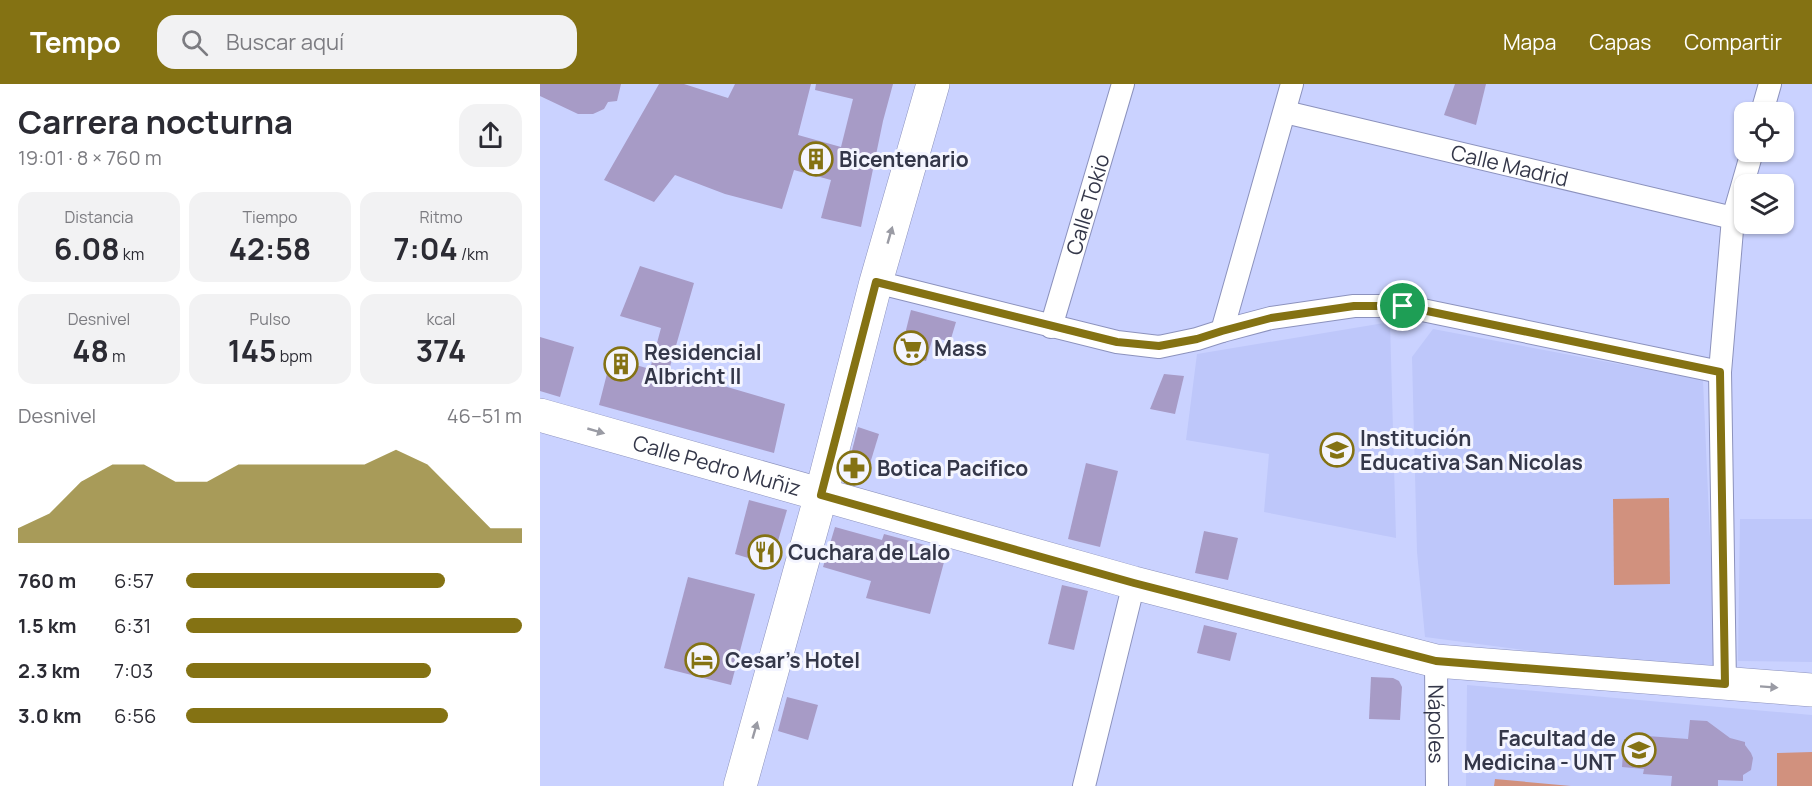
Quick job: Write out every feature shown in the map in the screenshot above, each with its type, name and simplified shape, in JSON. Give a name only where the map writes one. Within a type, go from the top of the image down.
[{"type":"street","points":[[740,786],[821,495],[876,282],[933,84]]},
{"type":"street","name":"Calle Tokio","points":[[1051,327],[1124,84]]},
{"type":"street","points":[[1222,331],[1292,84]]},
{"type":"street","points":[[1765,102],[1770,84]]},
{"type":"street","name":"Calle Madrid","points":[[1285,112],[1733,219]]},
{"type":"street","points":[[1725,684],[1720,372],[1733,219],[1749,162]]},
{"type":"street","points":[[876,282],[1117,342],[1159,346],[1197,339],[1271,318],[1354,306],[1403,306],[1720,372]]},
{"type":"street","name":"Calle Pedro Muñiz","points":[[540,415],[1134,583],[1436,661],[1812,690]]},
{"type":"street","points":[[1084,786],[1134,583]]},
{"type":"street","name":"Nápoles","points":[[1436,661],[1437,786]]},
{"type":"shaded area","points":[[1390,322],[1396,538],[1264,512],[1269,454],[1186,440],[1197,354]]},
{"type":"shaded area","points":[[1433,329],[1703,380],[1716,675],[1425,637],[1417,552],[1412,357]]},
{"type":"shaded area","points":[[1669,498],[1670,584],[1614,585],[1613,499]]},
{"type":"shaded area","points":[[1740,519],[1812,519],[1812,662],[1738,661]]},
{"type":"shaded area","name":"Facultad de Medicina - UNT","points":[[1467,685],[1812,715],[1812,786],[1466,786]]},
{"type":"shaded area","points":[[1812,752],[1812,786],[1777,786],[1777,753]]},
{"type":"shaded area","points":[[1495,779],[1571,786],[1494,786]]},
{"type":"building","points":[[540,84],[621,84],[617,101],[608,102],[604,109],[593,114],[578,114],[540,96]]},
{"type":"building","points":[[659,84],[684,84],[728,98],[735,84],[811,84],[798,135],[841,147],[853,99],[815,90],[816,84],[893,84],[861,227],[821,218],[831,180],[794,170],[782,209],[725,194],[675,175],[654,202],[604,180]]},
{"type":"building","points":[[1455,84],[1486,84],[1476,125],[1444,115]]},
{"type":"building","name":"Residencial Albricht II","points":[[640,266],[694,283],[669,370],[785,404],[774,453],[599,405],[611,358],[650,369],[661,328],[620,316]]},
{"type":"building","points":[[911,310],[956,322],[950,342],[933,337],[926,361],[900,354]]},
{"type":"building","points":[[540,337],[574,347],[560,397],[540,391]]},
{"type":"building","points":[[1164,374],[1184,376],[1175,414],[1150,409]]},
{"type":"building","points":[[858,427],[879,434],[865,480],[846,474]]},
{"type":"building","points":[[1086,463],[1118,471],[1100,547],[1068,539]]},
{"type":"building","points":[[749,500],[787,510],[771,565],[735,554]]},
{"type":"building","points":[[835,527],[882,540],[884,534],[947,551],[930,614],[866,598],[871,581],[823,567]]},
{"type":"building","points":[[1204,531],[1238,538],[1228,580],[1195,573]]},
{"type":"building","points":[[688,577],[755,594],[731,685],[664,668]]},
{"type":"building","points":[[1062,585],[1088,591],[1074,650],[1048,644]]},
{"type":"building","points":[[1204,625],[1237,633],[1230,661],[1197,653]]},
{"type":"building","points":[[1371,677],[1393,678],[1399,681],[1402,687],[1400,720],[1369,719]]},
{"type":"building","points":[[787,697],[818,705],[808,740],[778,731]]},
{"type":"building","points":[[1690,720],[1707,721],[1730,738],[1745,742],[1753,758],[1751,770],[1743,775],[1743,781],[1718,780],[1718,786],[1671,786],[1672,776],[1643,774],[1644,769],[1622,767],[1624,739],[1646,740],[1647,736],[1688,739]]},
{"type":"place","name":"Bicentenario","points":[[816,159]]},
{"type":"place","name":"Mass","points":[[911,348]]},
{"type":"place","name":"Residencial Albricht II","points":[[621,364]]},
{"type":"place","name":"Institución Educativa San Nicolas","points":[[1337,450]]},
{"type":"place","name":"Botica Pacifico","points":[[854,468]]},
{"type":"place","name":"Cuchara de Lalo","points":[[765,552]]},
{"type":"place","name":"Cesar's Hotel","points":[[702,660]]},
{"type":"place","name":"Facultad de Medicina - UNT","points":[[1639,750]]},
{"type":"route","points":[[876,282],[1117,342],[1159,346],[1197,339],[1271,318],[1354,306],[1403,306],[1720,372],[1725,684],[1436,661],[1134,583],[821,495],[876,282]]}]
